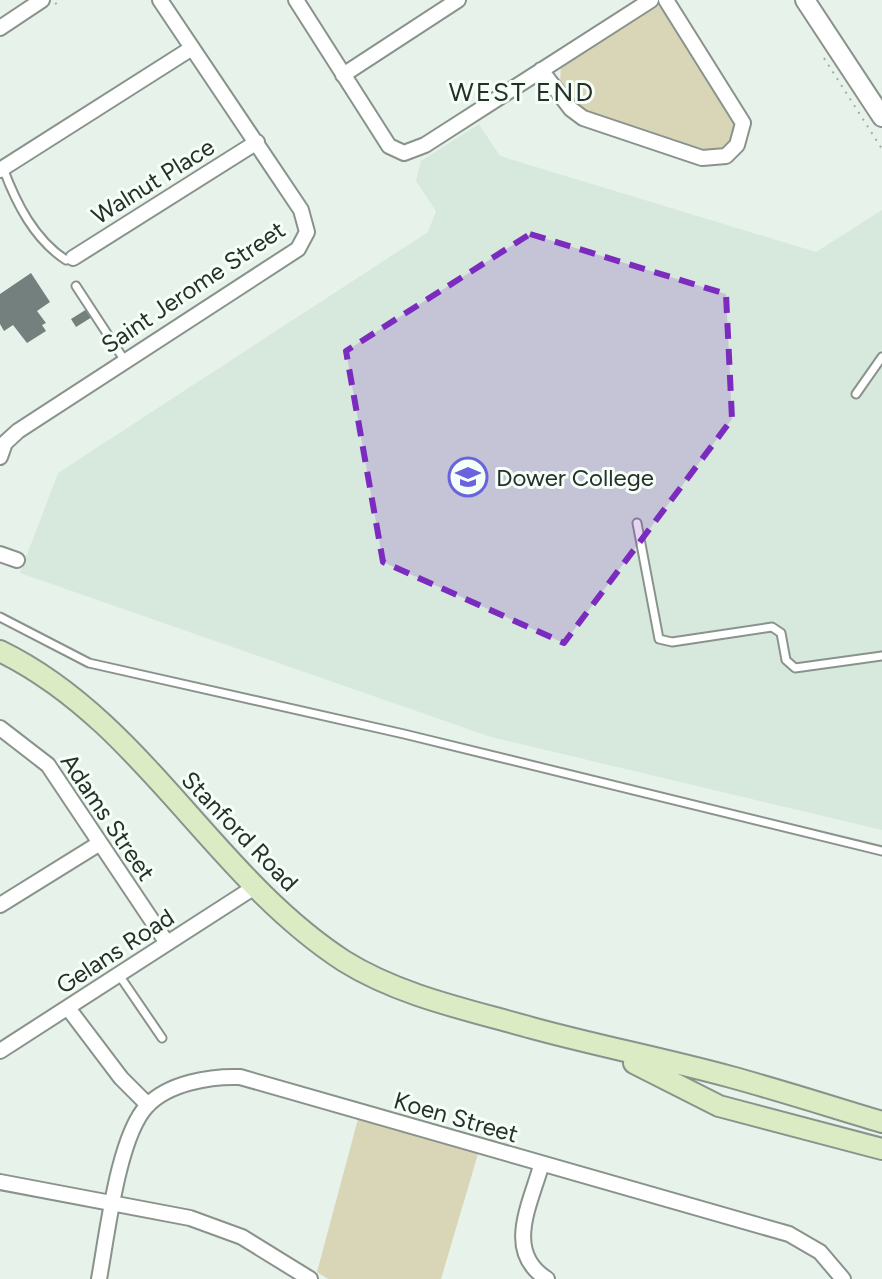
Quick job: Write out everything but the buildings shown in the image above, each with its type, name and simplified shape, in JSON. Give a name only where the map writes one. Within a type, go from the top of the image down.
[{"type":"main road","name":"Stanford Road","points":[[0,651],[53,683],[101,722],[253,888],[345,961],[382,980],[469,1011],[606,1049],[729,1077],[882,1122]]},
{"type":"main road","name":"Stanford Road","points":[[606,1049],[719,1106],[882,1149]]},
{"type":"street","points":[[0,28],[42,0]]},
{"type":"street","name":"Saint Jerome Street","points":[[2,446],[125,361],[298,249],[307,232],[301,210],[160,0]]},
{"type":"street","points":[[296,0],[389,146],[399,152],[414,152],[651,0]]},
{"type":"street","points":[[343,75],[458,0]]},
{"type":"street","points":[[541,70],[571,109],[583,118],[702,158],[726,156],[737,145],[743,123],[666,0]]},
{"type":"street","points":[[805,0],[882,117]]},
{"type":"street","points":[[2,169],[192,48]]},
{"type":"street","name":"Walnut Place","points":[[69,259],[257,142]]},
{"type":"street","points":[[0,554],[17,560]]},
{"type":"street","name":"Adams Street","points":[[0,728],[48,765],[167,943]]},
{"type":"street","points":[[0,905],[100,843]]},
{"type":"street","name":"Gelans Road","points":[[0,1051],[253,888]]},
{"type":"street","points":[[68,1008],[121,1078],[148,1105],[125,1151],[99,1279]]},
{"type":"street","name":"Koen Street","points":[[148,1105],[191,1083],[223,1076],[240,1077],[541,1166],[789,1234],[820,1252],[843,1279]]},
{"type":"street","points":[[541,1166],[521,1245],[532,1268],[547,1279]]},
{"type":"street","points":[[0,1182],[190,1218],[242,1237],[310,1279]]},
{"type":"lane","points":[[2,169],[32,226],[69,259]]},
{"type":"lane","points":[[76,286],[125,361]]},
{"type":"lane","points":[[856,394],[882,357]]},
{"type":"lane","points":[[637,523],[659,639],[672,642],[772,627],[781,633],[786,660],[795,668],[882,656]]},
{"type":"lane","points":[[0,617],[89,663],[404,734],[882,851]]},
{"type":"lane","points":[[119,975],[162,1038]]},
{"type":"path","points":[[819,50],[882,149]]},
{"type":"highlighted area","points":[[530,234],[726,294],[732,419],[564,643],[383,562],[346,351]]},
{"type":"shaded area","points":[[652,6],[658,6],[670,15],[737,120],[736,135],[724,150],[707,152],[604,121],[586,111],[560,83],[561,64]]},
{"type":"shaded area","name":"Dower College","points":[[479,124],[500,156],[816,252],[882,210],[882,830],[491,737],[20,573],[58,473],[428,232],[436,211],[416,181],[421,161]]},
{"type":"shaded area","points":[[358,1119],[478,1154],[441,1279],[328,1279],[317,1272]]},
{"type":"place","name":"Dower College","points":[[468,477]]},
{"type":"district","name":"WEST END","points":[[522,92]]}]
